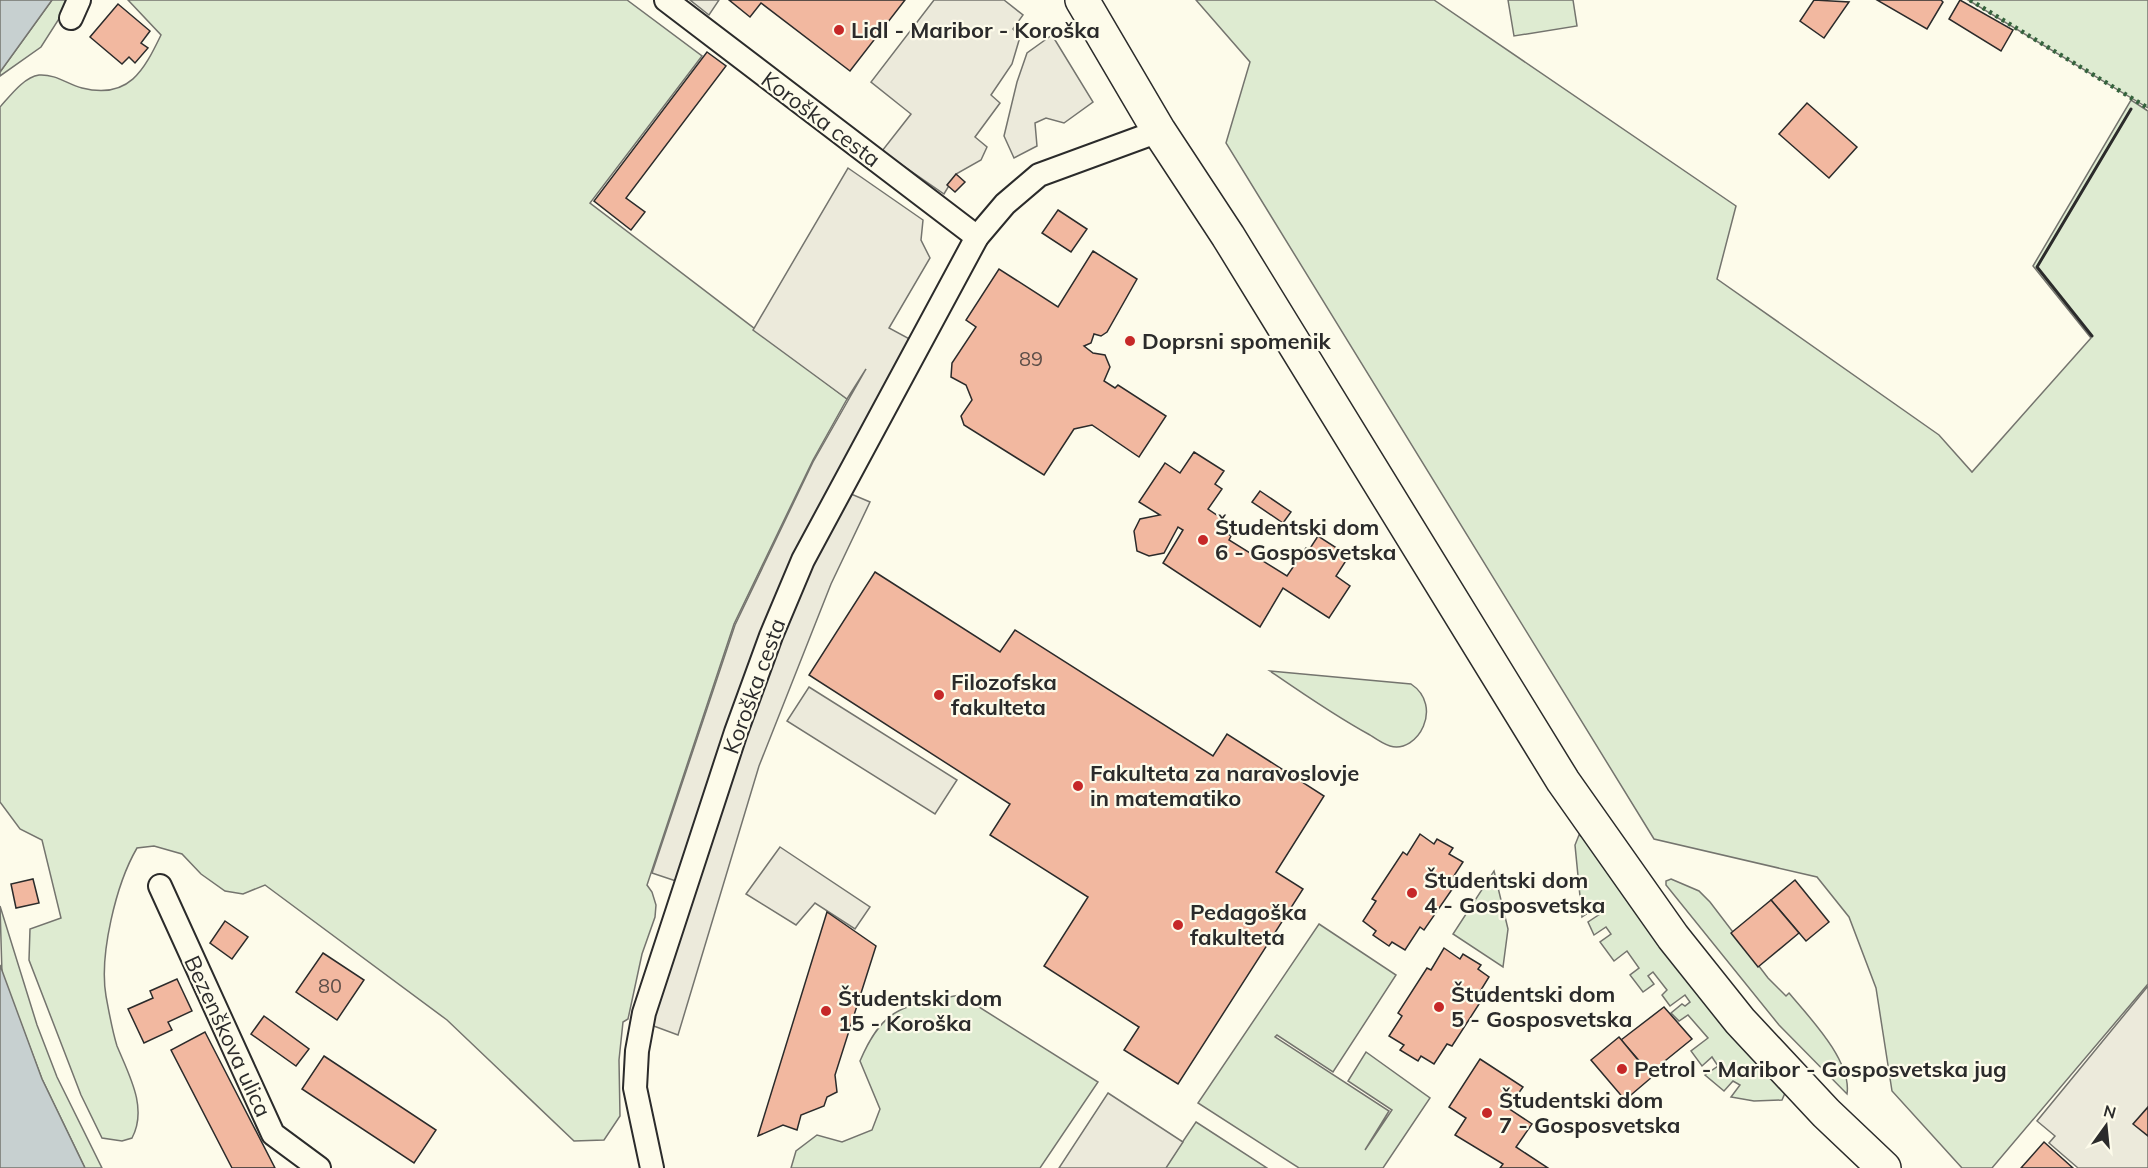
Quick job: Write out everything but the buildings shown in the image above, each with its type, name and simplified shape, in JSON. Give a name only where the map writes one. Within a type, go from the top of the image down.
[{"type":"main road","points":[[1082,0],[1159,131],[1228,236],[1557,771],[1605,842],[1673,937],[1740,1020],[1826,1113],[1884,1168]]},
{"type":"street","name":"Koroška cesta","points":[[666,0],[977,237]]},
{"type":"street","name":"Koroška cesta","points":[[652,1168],[635,1088],[637,1051],[644,1013],[736,732],[771,636],[803,560],[917,343],[977,237],[1005,204],[1039,175],[1159,131]]},
{"type":"street","name":"Bezenškova ulica","points":[[160,886],[273,1134],[319,1168]]},
{"type":"green space","points":[[52,0],[71,0],[41,47],[0,76],[0,72]]},
{"type":"green space","points":[[128,0],[627,0],[702,56],[590,203],[847,399],[813,460],[734,624],[647,885],[656,905],[655,917],[642,954],[628,1019],[623,1022],[619,1060],[620,1116],[604,1140],[574,1141],[447,1020],[265,885],[243,894],[225,891],[201,874],[182,854],[154,846],[137,848],[129,863],[111,920],[105,961],[104,979],[112,1027],[137,1103],[138,1115],[132,1138],[122,1141],[102,1138],[81,1095],[29,960],[30,929],[61,918],[42,840],[20,829],[0,802],[0,107],[33,76],[51,76],[82,88],[98,91],[112,90],[133,79],[148,60],[161,35]]},
{"type":"green space","points":[[1196,0],[1434,0],[1736,206],[1717,279],[1939,435],[1972,472],[2091,338],[2033,266],[2131,100],[2148,111],[2148,984],[1992,1168],[1962,1168],[1892,1091],[1876,988],[1849,917],[1817,877],[1654,839],[1226,143],[1250,62]]},
{"type":"green space","points":[[1508,0],[1573,0],[1577,26],[1514,36]]},
{"type":"green space","points":[[1968,0],[2148,0],[2148,108]]},
{"type":"green space","points":[[1270,671],[1411,684],[1421,693],[1426,704],[1423,726],[1418,736],[1410,743],[1400,747],[1387,745],[1331,712]]},
{"type":"green space","points":[[1579,835],[1585,838],[1785,1093],[1782,1100],[1754,1101],[1731,1097],[1740,1085],[1733,1081],[1724,1091],[1705,1075],[1718,1066],[1712,1057],[1702,1066],[1691,1051],[1708,1038],[1688,1015],[1679,1021],[1671,1013],[1682,1004],[1685,1006],[1690,1002],[1685,995],[1670,1006],[1662,995],[1667,990],[1653,972],[1648,976],[1654,984],[1643,992],[1630,975],[1639,968],[1627,951],[1614,961],[1600,942],[1611,934],[1606,927],[1594,935],[1588,922],[1600,914],[1597,907],[1582,917],[1575,845]]},
{"type":"green space","points":[[1494,871],[1508,929],[1503,967],[1453,934]]},
{"type":"green space","points":[[1671,879],[1699,891],[1768,978],[1786,996],[1789,993],[1807,1014],[1827,1040],[1843,1068],[1847,1081],[1847,1094],[1779,1025],[1666,885],[1666,881]]},
{"type":"green space","points":[[0,906],[37,1025],[57,1077],[102,1168],[85,1168],[42,1079],[2,974]]},
{"type":"green space","points":[[1319,924],[1396,975],[1333,1072],[1277,1035],[1275,1037],[1389,1111],[1365,1150],[1392,1110],[1348,1081],[1366,1052],[1430,1098],[1383,1168],[1299,1168],[1198,1103]]},
{"type":"green space","points":[[960,995],[1098,1082],[1040,1168],[791,1168],[796,1151],[817,1135],[842,1142],[872,1130],[880,1109],[860,1061],[869,1043],[887,1018],[910,1006]]},
{"type":"green space","points":[[1196,1122],[1267,1168],[1165,1168]]},
{"type":"shaded area","points":[[0,0],[52,0],[0,72]]},
{"type":"shaded area","points":[[690,0],[719,0],[709,15]]},
{"type":"shaded area","points":[[934,0],[1004,0],[1023,15],[1013,29],[1020,37],[1012,64],[991,95],[1000,103],[975,137],[987,147],[981,160],[956,174],[944,194],[882,151],[911,114],[871,82]]},
{"type":"shaded area","points":[[1052,35],[1093,102],[1064,123],[1046,118],[1035,123],[1037,146],[1014,158],[1004,136],[1017,82],[1027,53]]},
{"type":"shaded area","points":[[848,168],[923,220],[921,240],[930,258],[889,328],[917,343],[839,489],[870,502],[831,584],[759,766],[678,1035],[651,1025],[685,884],[652,873],[735,625],[813,462],[866,369],[847,399],[753,330]]},
{"type":"shaded area","points":[[809,687],[957,780],[935,814],[787,721]]},
{"type":"shaded area","points":[[780,847],[870,907],[855,929],[815,903],[796,925],[746,894]]},
{"type":"shaded area","points":[[0,965],[42,1079],[85,1168],[0,1168]]},
{"type":"shaded area","points":[[2148,986],[2148,1168],[2078,1168],[2049,1143],[2055,1136],[2037,1121]]},
{"type":"shaded area","points":[[1108,1093],[1183,1142],[1166,1168],[1059,1168]]},
{"type":"hedge","points":[[1970,0],[2148,108]]},
{"type":"wall","points":[[2092,336],[2037,267],[2131,109]]},
{"type":"place","name":"Lidl - Maribor - Koroška","points":[[839,30]]},
{"type":"place","name":"Doprsni spomenik","points":[[1130,341]]},
{"type":"place","name":"Študentski dom 6 - Gosposvetska","points":[[1203,540]]},
{"type":"place","name":"Filozofska fakulteta","points":[[939,695]]},
{"type":"place","name":"Fakulteta za naravoslovje in matematiko","points":[[1078,786]]},
{"type":"place","name":"Študentski dom 4 - Gosposvetska","points":[[1412,893]]},
{"type":"place","name":"Pedagoška fakulteta","points":[[1178,925]]},
{"type":"place","name":"Študentski dom 5 - Gosposvetska","points":[[1439,1007]]},
{"type":"place","name":"Študentski dom 15 - Koroška","points":[[826,1011]]},
{"type":"place","name":"Petrol - Maribor - Gosposvetska jug","points":[[1622,1069]]},
{"type":"place","name":"Študentski dom 7 - Gosposvetska","points":[[1487,1113]]}]
